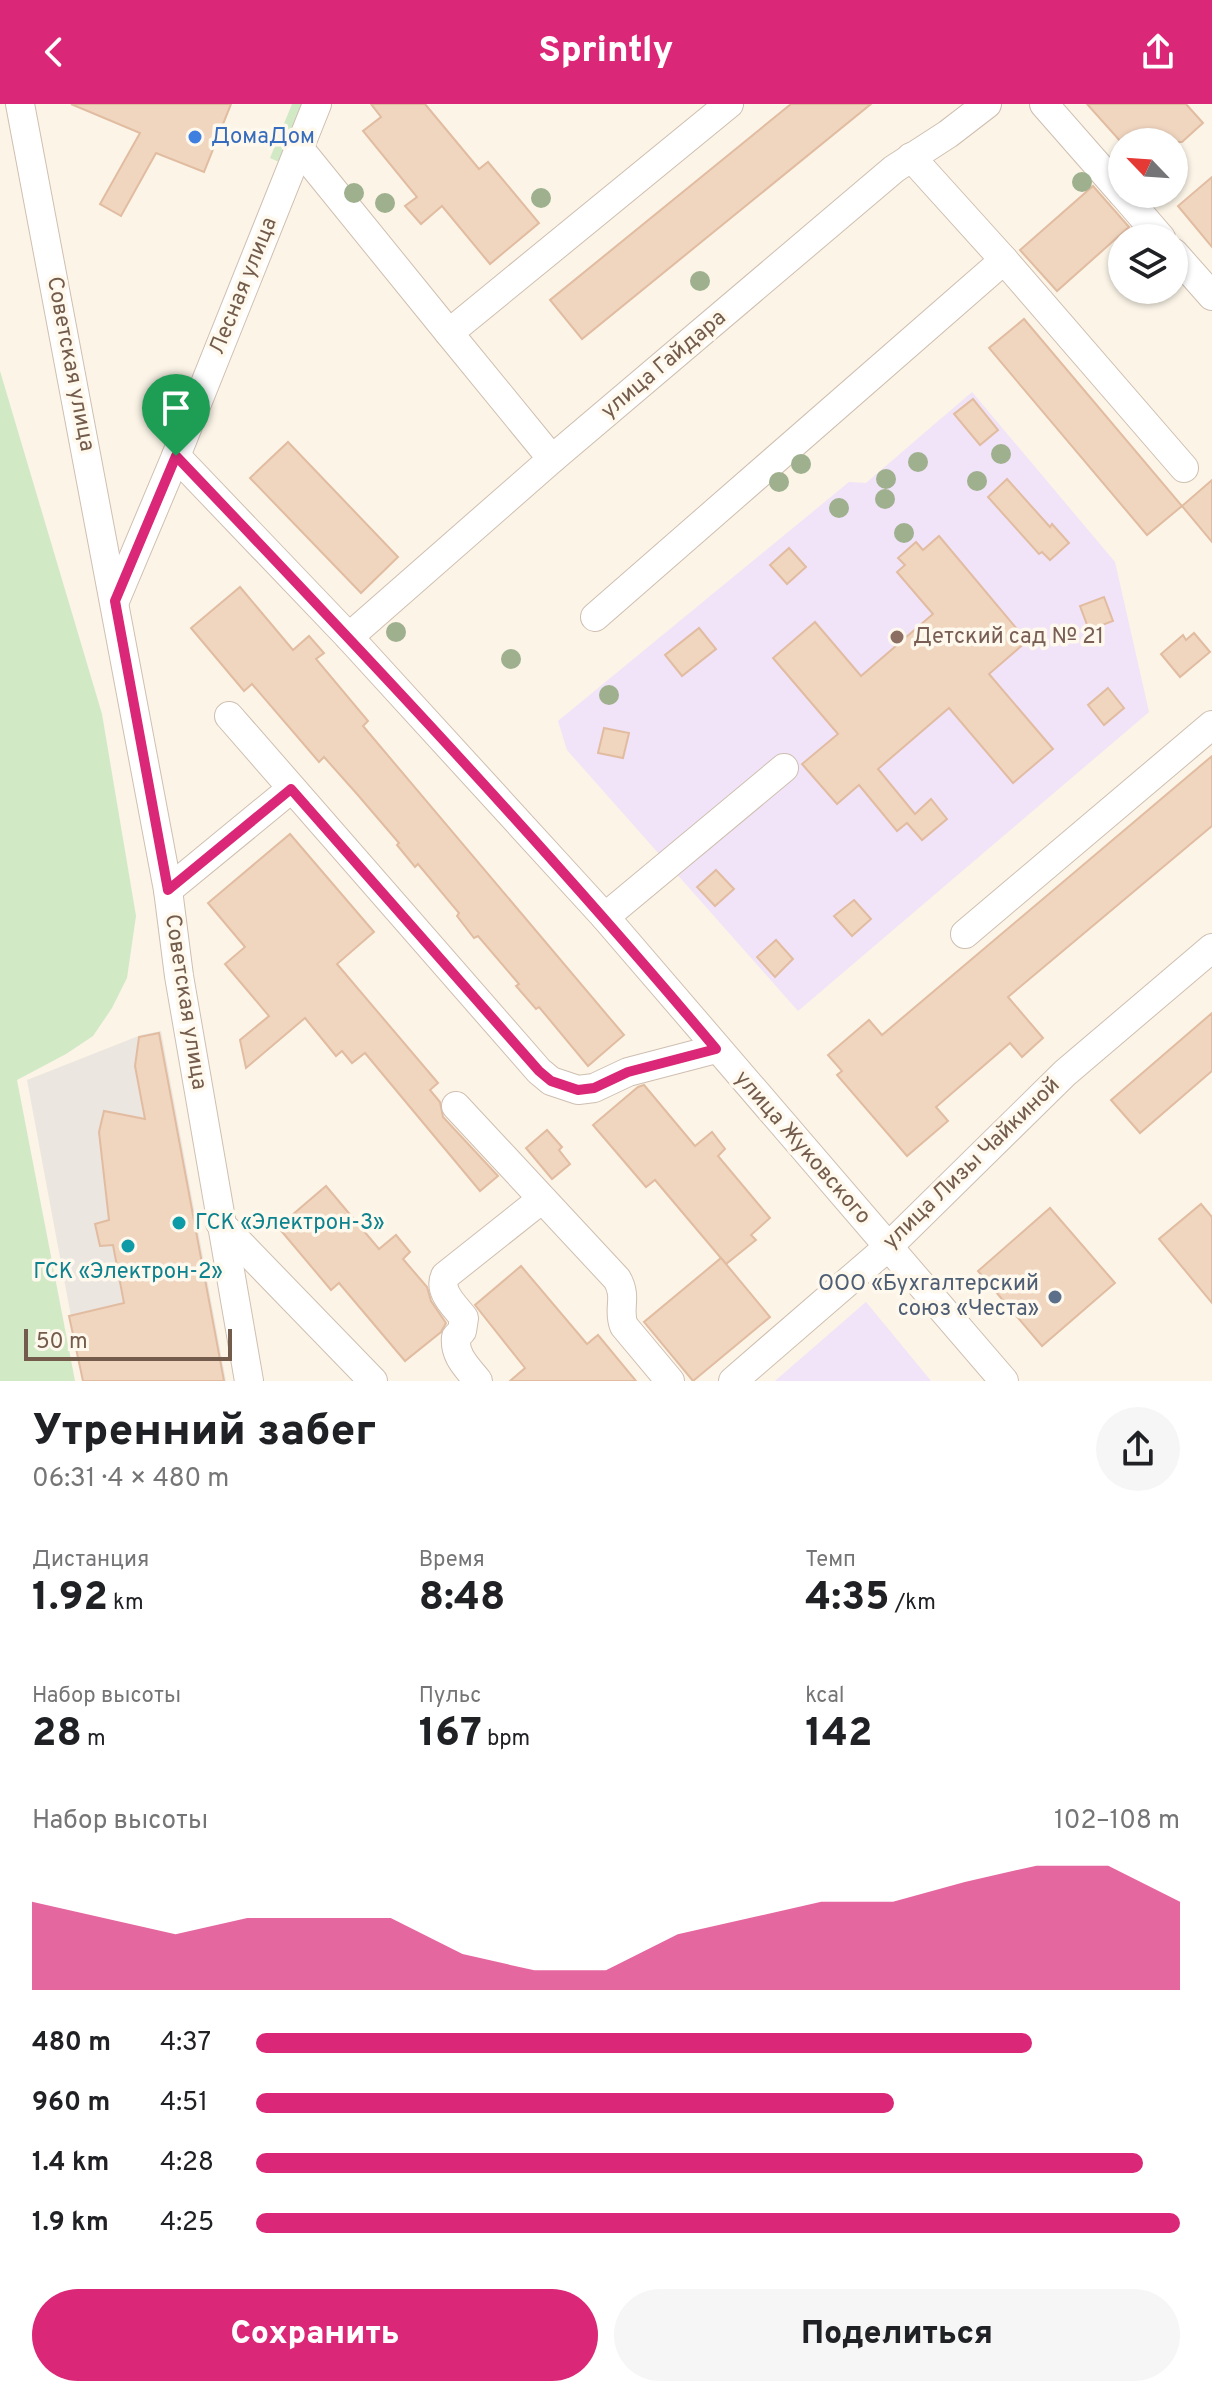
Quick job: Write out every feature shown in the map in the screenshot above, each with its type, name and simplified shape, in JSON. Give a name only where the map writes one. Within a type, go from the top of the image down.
[{"type":"street","name":"Советская улица","points":[[20,104],[168,890],[220,1223],[249,1381]]},
{"type":"street","name":"Лесная улица","points":[[115,601],[317,104]]},
{"type":"street","points":[[449,333],[729,104]]},
{"type":"street","name":"улица Гайдара","points":[[349,637],[552,459],[911,157],[987,104]]},
{"type":"street","points":[[1044,104],[1108,178]]},
{"type":"street","points":[[299,148],[552,459]]},
{"type":"street","points":[[911,157],[1184,468]]},
{"type":"street","points":[[1134,208],[1149,224]]},
{"type":"street","points":[[595,617],[1004,260]]},
{"type":"street","points":[[1188,269],[1212,296]]},
{"type":"street","name":"улица Жуковского","points":[[176,456],[349,637],[605,917],[1004,1381]]},
{"type":"street","points":[[229,716],[551,1081],[578,1090],[594,1088],[628,1072],[716,1049]]},
{"type":"street","points":[[965,934],[1212,725]]},
{"type":"street","points":[[605,917],[784,768]]},
{"type":"street","points":[[168,890],[291,789]]},
{"type":"street","name":"улица Лизы Чайкиной","points":[[733,1381],[888,1247],[1065,1073],[1212,948]]},
{"type":"street","points":[[456,1106],[617,1279],[623,1289],[620,1317],[624,1326],[670,1381]]},
{"type":"street","points":[[478,1381],[456,1351],[456,1337],[462,1331],[464,1318],[444,1292],[442,1284],[445,1276],[542,1199]]},
{"type":"street","points":[[220,1223],[373,1381]]},
{"type":"shaded area","name":"Детский сад № 21","points":[[972,392],[1115,562],[1149,712],[798,1011],[567,750],[558,721],[849,482],[866,483]]},
{"type":"shaded area","points":[[161,1031],[226,1381],[83,1381],[27,1080],[141,1035]]},
{"type":"shaded area","points":[[866,1302],[931,1381],[775,1381]]},
{"type":"green space","points":[[292,104],[303,104],[279,162],[270,158]]},
{"type":"green space","points":[[0,371],[102,714],[136,916],[127,978],[93,1036],[17,1080],[75,1381],[0,1381]]},
{"type":"building","points":[[71,104],[231,104],[204,172],[156,153],[121,216],[100,204],[140,133]]},
{"type":"building","points":[[371,104],[425,104],[479,169],[488,162],[539,223],[490,264],[442,206],[421,224],[405,206],[417,197],[363,131],[381,117]]},
{"type":"building","points":[[791,104],[871,104],[582,339],[550,300]]},
{"type":"building","points":[[1087,104],[1186,104],[1203,123],[1188,137],[1188,128],[1108,128]]},
{"type":"building","points":[[1212,177],[1212,247],[1180,208],[1188,208],[1188,197]]},
{"type":"building","points":[[1093,186],[1108,203],[1108,208],[1112,208],[1126,224],[1108,224],[1108,246],[1057,291],[1020,250]]},
{"type":"building","points":[[1024,319],[1182,506],[1147,535],[989,348]]},
{"type":"building","points":[[973,399],[998,430],[980,445],[954,414]]},
{"type":"building","points":[[288,442],[398,557],[361,593],[250,478]]},
{"type":"building","points":[[1007,479],[1050,527],[1052,524],[1069,543],[1050,560],[1042,552],[1039,554],[988,497]]},
{"type":"building","points":[[1212,480],[1212,542],[1182,506]]},
{"type":"building","points":[[939,536],[1027,641],[989,674],[1053,749],[1013,783],[949,708],[878,769],[915,814],[931,799],[947,819],[922,840],[907,823],[897,831],[859,785],[837,804],[802,764],[838,734],[773,658],[815,622],[861,676],[933,614],[897,572],[905,565],[898,558],[916,542],[923,550]]},
{"type":"building","points":[[789,548],[806,567],[787,584],[770,565]]},
{"type":"building","points":[[240,587],[293,650],[309,636],[324,653],[316,659],[368,721],[363,726],[624,1035],[588,1066],[539,1007],[536,1009],[516,986],[519,984],[478,936],[474,938],[457,916],[459,913],[418,864],[415,867],[397,845],[399,843],[324,757],[319,762],[252,684],[244,691],[191,628]]},
{"type":"building","points":[[1104,597],[1113,621],[1089,630],[1080,606]]},
{"type":"building","points":[[699,628],[716,649],[682,676],[665,655]]},
{"type":"building","points":[[1194,633],[1210,652],[1180,677],[1161,654],[1183,635],[1186,640]]},
{"type":"building","points":[[1108,688],[1124,708],[1104,725],[1088,705]]},
{"type":"building","points":[[604,728],[629,733],[623,758],[598,753]]},
{"type":"building","points":[[1212,756],[1212,826],[1008,997],[1043,1038],[1022,1057],[1010,1043],[936,1107],[948,1121],[907,1156],[837,1075],[842,1071],[828,1055],[869,1020],[882,1035]]},
{"type":"building","points":[[290,834],[374,932],[337,964],[438,1083],[430,1090],[440,1102],[443,1117],[498,1176],[480,1191],[365,1053],[352,1063],[342,1051],[336,1056],[305,1018],[246,1068],[240,1040],[269,1016],[225,964],[245,947],[208,903]]},
{"type":"building","points":[[716,870],[734,889],[715,906],[697,887]]},
{"type":"building","points":[[854,900],[871,919],[852,936],[834,916]]},
{"type":"building","points":[[776,940],[793,959],[775,977],[757,957]]},
{"type":"building","points":[[1212,1013],[1212,1071],[1140,1133],[1111,1100]]},
{"type":"building","points":[[159,1033],[224,1381],[83,1381],[69,1316],[124,1303],[113,1245],[100,1246],[95,1224],[109,1220],[99,1132],[104,1111],[145,1119],[135,1066],[139,1037]]},
{"type":"building","points":[[644,1085],[695,1146],[712,1132],[725,1149],[718,1156],[770,1218],[751,1235],[756,1240],[726,1264],[655,1180],[646,1187],[593,1125]]},
{"type":"building","points":[[547,1130],[562,1147],[559,1150],[570,1164],[552,1179],[526,1148]]},
{"type":"building","points":[[326,1186],[379,1249],[396,1235],[410,1252],[403,1259],[427,1287],[431,1301],[446,1323],[441,1332],[405,1361],[339,1283],[331,1290],[278,1227]]},
{"type":"building","points":[[1201,1204],[1212,1217],[1212,1303],[1159,1239]]},
{"type":"building","points":[[1050,1208],[1115,1283],[1042,1346],[978,1271]]},
{"type":"building","points":[[721,1258],[770,1317],[693,1381],[644,1322]]},
{"type":"building","points":[[521,1266],[587,1344],[598,1335],[636,1381],[510,1381],[525,1368],[475,1305]]},
{"type":"place","name":"ДомаДом","points":[[195,137]]},
{"type":"place","name":"Детский сад № 21","points":[[897,637]]},
{"type":"place","name":"ГСК «Электрон-3»","points":[[179,1223]]},
{"type":"place","name":"ГСК «Электрон-2»","points":[[128,1246]]},
{"type":"place","name":"ООО «Бухгалтерский союз «Честа»","points":[[1055,1297]]},
{"type":"route","points":[[176,456],[349,637],[605,917],[716,1049],[628,1072],[594,1088],[578,1090],[551,1081],[291,789],[168,890],[115,601],[176,456]]}]
